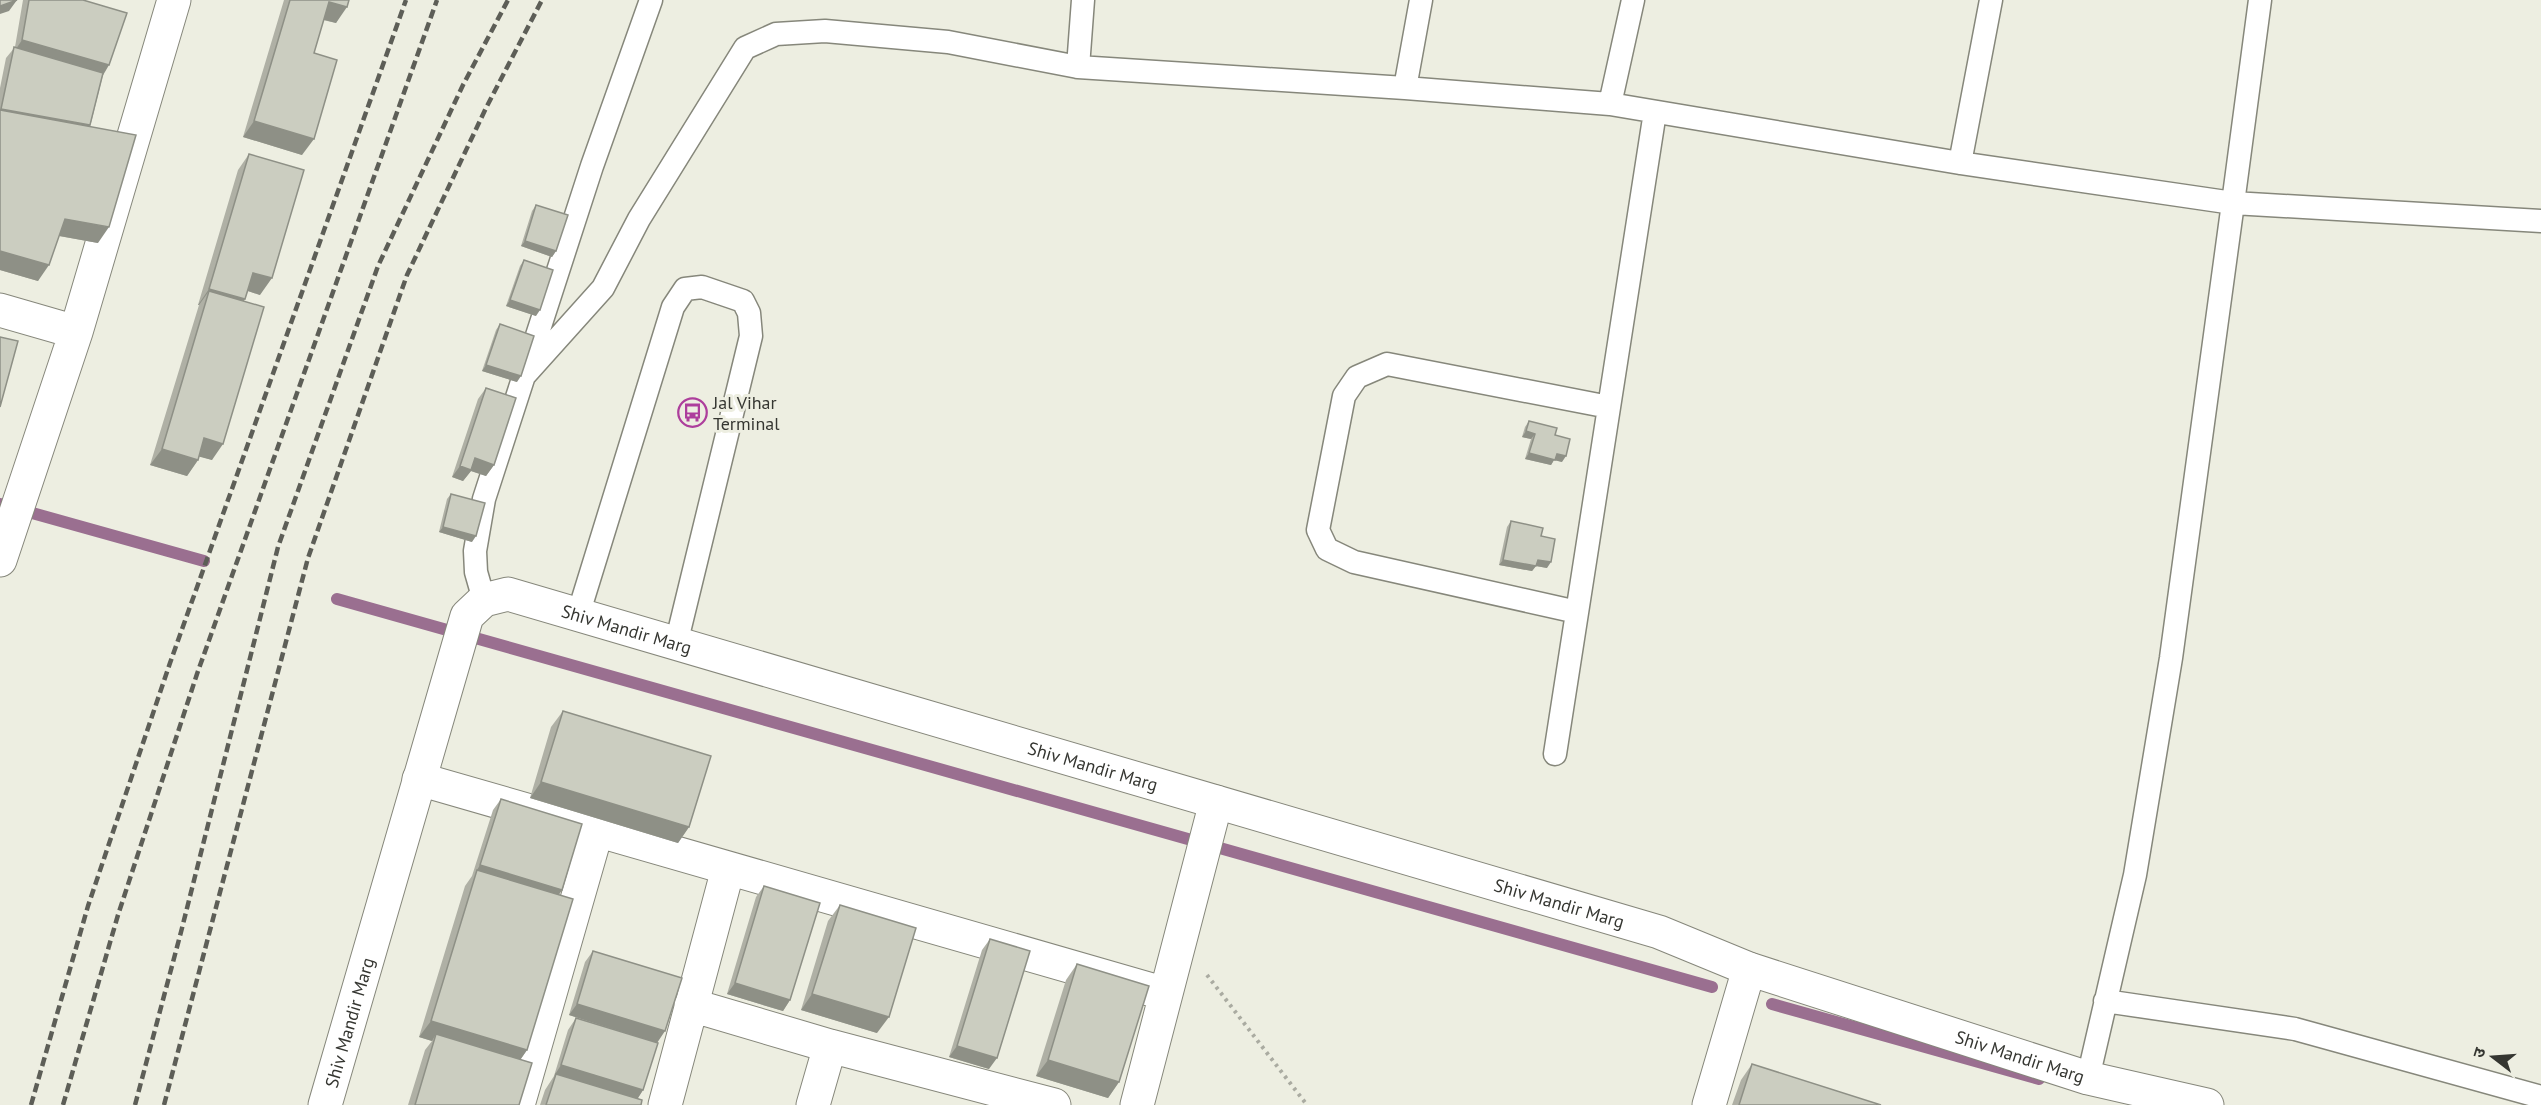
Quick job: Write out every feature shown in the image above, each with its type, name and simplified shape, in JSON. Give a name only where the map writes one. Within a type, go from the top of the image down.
[{"type":"street","points":[[2,554],[76,332],[174,0]]},
{"type":"street","points":[[0,310],[76,332]]},
{"type":"street","name":"Shiv Mandir Marg","points":[[326,1105],[456,648],[476,608],[508,594],[676,644],[1209,828],[1659,932],[1749,969],[2088,1078],[2170,1101],[2207,1105]]},
{"type":"street","points":[[419,779],[1166,994]]},
{"type":"street","points":[[1137,1105],[1209,828]]},
{"type":"street","points":[[518,1105],[597,830]]},
{"type":"street","points":[[664,1105],[728,868]]},
{"type":"street","points":[[1709,1105],[1749,969]]},
{"type":"street","points":[[691,1005],[830,1046],[1054,1105]]},
{"type":"street","points":[[813,1105],[830,1046]]},
{"type":"lane","points":[[476,608],[475,551],[484,499],[592,166],[651,0]]},
{"type":"lane","points":[[1078,67],[1083,0]]},
{"type":"lane","points":[[1405,88],[1421,0]]},
{"type":"lane","points":[[1610,104],[1633,0]]},
{"type":"lane","points":[[1960,163],[1991,0]]},
{"type":"lane","points":[[2088,1078],[2136,875],[2171,658],[2260,0]]},
{"type":"lane","points":[[524,376],[603,288],[639,219],[745,48],[776,34],[825,31],[948,42],[1078,67],[1610,104],[1960,163],[2233,203],[2541,221]]},
{"type":"lane","points":[[1555,754],[1655,112]]},
{"type":"lane","points":[[578,615],[673,307],[685,289],[702,287],[742,302],[749,313],[751,336],[676,644]]},
{"type":"lane","points":[[1577,612],[1354,562],[1327,549],[1318,530],[1344,396],[1357,377],[1387,364],[1609,407]]},
{"type":"lane","points":[[2105,1001],[2295,1029],[2541,1097]]},
{"type":"path","points":[[1180,940],[1307,1105]]},
{"type":"building","points":[[0,0],[17,0],[0,6]]},
{"type":"building","points":[[29,0],[83,0],[127,13],[109,65],[22,40]]},
{"type":"building","points":[[290,0],[349,0],[347,7],[329,2],[314,53],[337,60],[314,139],[254,121]]},
{"type":"building","points":[[14,47],[103,73],[90,125],[1,109]]},
{"type":"building","points":[[0,110],[136,135],[109,227],[65,219],[49,265],[0,251]]},
{"type":"building","points":[[249,154],[304,170],[272,278],[253,273],[245,299],[209,289]]},
{"type":"building","points":[[536,205],[568,215],[556,251],[525,241]]},
{"type":"building","points":[[524,260],[553,270],[540,310],[510,300]]},
{"type":"building","points":[[209,291],[264,307],[223,444],[204,438],[198,460],[162,449]]},
{"type":"building","points":[[500,324],[534,336],[521,376],[486,365]]},
{"type":"building","points":[[0,337],[18,341],[0,407]]},
{"type":"building","points":[[486,388],[516,398],[494,465],[475,458],[471,470],[460,466]]},
{"type":"building","points":[[1529,421],[1557,428],[1555,435],[1570,439],[1566,456],[1557,454],[1555,460],[1529,453],[1535,434],[1526,431]]},
{"type":"building","points":[[451,494],[485,503],[476,536],[443,527]]},
{"type":"building","points":[[1511,521],[1543,528],[1541,536],[1555,539],[1551,562],[1538,560],[1536,566],[1503,560]]},
{"type":"building","points":[[563,711],[711,756],[689,827],[541,782]]},
{"type":"building","points":[[501,799],[582,824],[562,890],[480,865]]},
{"type":"building","points":[[477,870],[573,899],[527,1050],[431,1021]]},
{"type":"building","points":[[764,886],[820,903],[790,1000],[735,983]]},
{"type":"building","points":[[840,905],[916,928],[889,1017],[812,994]]},
{"type":"building","points":[[990,939],[1030,951],[997,1058],[957,1046]]},
{"type":"building","points":[[593,951],[682,978],[665,1031],[577,1004]]},
{"type":"building","points":[[1077,964],[1149,986],[1119,1082],[1048,1060]]},
{"type":"building","points":[[576,1018],[658,1043],[643,1090],[561,1065]]},
{"type":"building","points":[[436,1034],[532,1063],[519,1105],[415,1105]]},
{"type":"building","points":[[1752,1064],[1881,1105],[1739,1105]]},
{"type":"building","points":[[556,1074],[642,1100],[641,1105],[546,1105]]},
{"type":"waterway","points":[[0,504],[204,561]]},
{"type":"waterway","points":[[337,599],[1712,987]]},
{"type":"waterway","points":[[1772,1004],[2039,1079]]},
{"type":"railway","points":[[31,1105],[88,906],[170,663],[406,0]]},
{"type":"railway","points":[[63,1105],[118,915],[197,674],[437,0]]},
{"type":"railway","points":[[135,1105],[278,547],[378,266],[463,85],[508,0]]},
{"type":"railway","points":[[164,1105],[308,558],[407,275],[486,108],[542,0]]},
{"type":"place","name":"Jal Vihar Terminal","points":[[692,412]]}]
